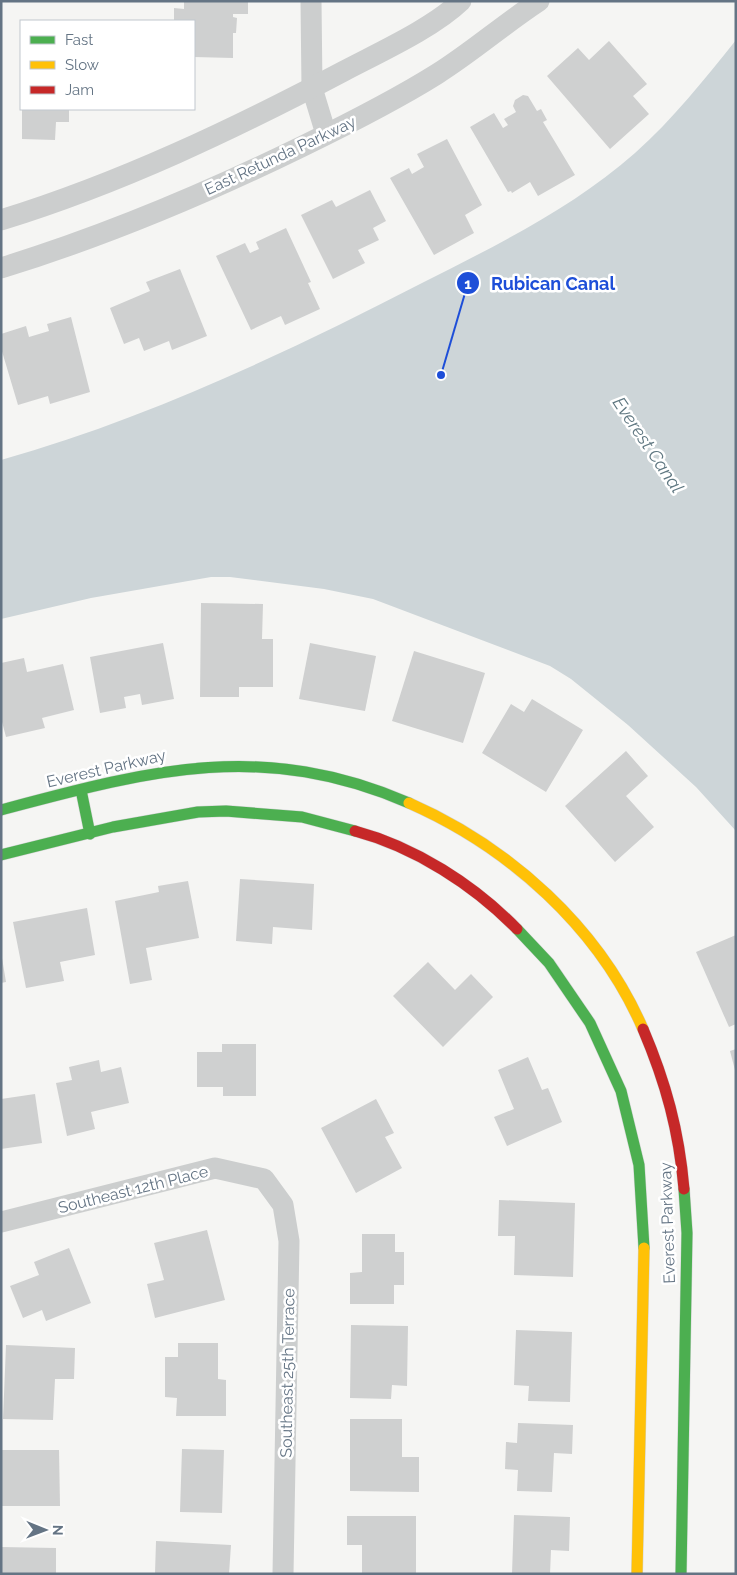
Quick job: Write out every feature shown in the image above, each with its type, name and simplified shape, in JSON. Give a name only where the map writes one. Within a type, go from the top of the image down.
[{"type":"street","points":[[311,1],[312,88],[326,134]]},
{"type":"street","points":[[1,220],[48,206],[133,174],[312,88],[408,37],[462,1]]},
{"type":"street","name":"East Retunda Parkway","points":[[1,268],[62,250],[151,215],[326,134],[437,74],[538,1]]},
{"type":"street","name":"Everest Parkway","points":[[1,810],[138,775],[208,766],[279,768],[350,782],[420,807],[486,842],[542,887],[590,940],[620,985],[646,1034],[671,1106],[681,1152],[687,1233],[681,1574]]},
{"type":"street","points":[[81,790],[90,834]]},
{"type":"street","name":"Everest Parkway","points":[[1,855],[158,817],[228,811],[299,816],[333,823],[399,847],[461,882],[511,920],[554,966],[589,1020],[606,1054],[629,1118],[639,1165],[643,1204],[637,1574]]},
{"type":"street","name":"Southeast 12th Place","points":[[1,1222],[215,1168],[264,1179]]},
{"type":"street","name":"Southeast 25th Terrace","points":[[264,1179],[283,1205],[289,1241],[283,1574]]},
{"type":"water","name":"Everest Canal","points":[[736,40],[736,831],[696,787],[628,725],[571,679],[550,666],[373,599],[324,589],[230,577],[211,577],[91,598],[1,619],[1,460],[110,424],[216,382],[371,309],[533,225],[586,191],[635,153],[675,113]]},
{"type":"building","points":[[184,1],[248,1],[248,14],[233,14],[233,17],[237,18],[236,33],[233,33],[233,58],[195,57],[195,20],[174,20],[174,8],[184,9]]},
{"type":"building","points":[[609,41],[647,84],[633,96],[649,114],[610,149],[547,76],[578,48],[589,60]]},
{"type":"building","points":[[523,95],[528,96],[537,111],[541,109],[547,120],[543,122],[575,175],[538,196],[530,182],[512,193],[511,191],[508,192],[470,127],[494,113],[503,128],[508,125],[504,119],[516,112],[513,106],[515,100]]},
{"type":"building","points":[[22,110],[69,110],[69,122],[56,122],[55,140],[22,139]]},
{"type":"building","points":[[447,139],[482,205],[465,215],[474,233],[434,255],[390,178],[409,168],[412,174],[424,167],[417,154]]},
{"type":"building","points":[[370,190],[386,221],[373,228],[379,240],[358,250],[365,263],[333,279],[301,215],[332,200],[336,207]]},
{"type":"building","points":[[286,228],[311,282],[308,283],[320,309],[285,325],[281,316],[251,330],[216,256],[245,243],[250,253],[259,249],[256,242]]},
{"type":"building","points":[[180,269],[207,336],[172,350],[169,341],[144,351],[139,338],[124,344],[110,308],[150,291],[146,282]]},
{"type":"building","points":[[71,317],[90,392],[50,404],[48,396],[18,405],[1,348],[1,334],[26,326],[29,337],[49,331],[47,324]]},
{"type":"building","points":[[201,603],[263,604],[262,639],[273,639],[273,687],[239,687],[239,697],[200,697]]},
{"type":"building","points":[[163,643],[174,699],[142,705],[140,694],[124,697],[126,708],[100,713],[90,657]]},
{"type":"building","points":[[310,643],[376,656],[365,711],[299,699]]},
{"type":"building","points":[[414,651],[485,673],[463,743],[392,721]]},
{"type":"building","points":[[24,658],[27,672],[63,664],[74,710],[42,718],[45,728],[6,737],[1,718],[1,663]]},
{"type":"building","points":[[532,699],[583,730],[546,792],[482,753],[511,704],[524,712]]},
{"type":"building","points":[[626,751],[648,776],[626,796],[654,827],[615,862],[565,806]]},
{"type":"building","points":[[240,879],[314,884],[312,930],[273,927],[272,944],[236,941]]},
{"type":"building","points":[[188,881],[199,938],[146,948],[152,980],[130,984],[115,901],[159,892],[158,886]]},
{"type":"building","points":[[87,908],[95,955],[60,962],[64,981],[26,988],[13,922]]},
{"type":"building","points":[[736,935],[736,1024],[729,1027],[696,952]]},
{"type":"building","points":[[1,959],[6,982],[1,983]]},
{"type":"building","points":[[428,962],[455,990],[471,974],[493,997],[443,1047],[393,996]]},
{"type":"building","points":[[222,1044],[256,1044],[256,1096],[223,1096],[223,1087],[197,1087],[197,1052],[222,1052]]},
{"type":"building","points":[[736,1049],[736,1070],[735,1070],[730,1051]]},
{"type":"building","points":[[528,1057],[542,1090],[548,1088],[562,1122],[507,1146],[494,1117],[514,1109],[498,1070]]},
{"type":"building","points":[[99,1060],[101,1072],[121,1067],[129,1103],[91,1112],[95,1129],[67,1136],[56,1083],[72,1080],[69,1067]]},
{"type":"building","points":[[35,1094],[42,1143],[1,1149],[1,1099]]},
{"type":"building","points":[[376,1099],[394,1133],[385,1137],[402,1168],[356,1193],[321,1128]]},
{"type":"building","points":[[499,1200],[575,1203],[573,1277],[514,1275],[515,1236],[498,1236]]},
{"type":"building","points":[[207,1230],[225,1300],[155,1318],[147,1284],[164,1280],[154,1243]]},
{"type":"building","points":[[362,1234],[395,1234],[395,1252],[404,1252],[404,1285],[394,1285],[394,1304],[350,1304],[350,1273],[362,1272]]},
{"type":"building","points":[[69,1248],[91,1303],[46,1321],[42,1310],[23,1318],[10,1286],[39,1275],[34,1262]]},
{"type":"building","points":[[351,1325],[408,1326],[407,1386],[392,1385],[391,1399],[350,1398]]},
{"type":"building","points":[[516,1330],[572,1332],[570,1402],[528,1401],[529,1386],[514,1385]]},
{"type":"building","points":[[178,1343],[218,1343],[218,1379],[226,1380],[226,1416],[176,1416],[177,1398],[165,1397],[165,1357],[178,1357]]},
{"type":"building","points":[[6,1345],[75,1348],[74,1379],[55,1379],[53,1420],[3,1419]]},
{"type":"building","points":[[350,1419],[402,1419],[402,1457],[419,1457],[419,1492],[350,1491]]},
{"type":"building","points":[[518,1423],[573,1425],[572,1454],[554,1453],[552,1492],[517,1491],[518,1470],[505,1469],[506,1442],[517,1443]]},
{"type":"building","points":[[182,1449],[224,1450],[222,1513],[180,1512]]},
{"type":"building","points":[[1,1450],[59,1450],[60,1506],[2,1506]]},
{"type":"building","points":[[514,1515],[570,1517],[569,1551],[551,1550],[550,1574],[512,1574]]},
{"type":"building","points":[[347,1516],[416,1516],[416,1574],[362,1574],[362,1545],[347,1545]]},
{"type":"building","points":[[156,1541],[231,1545],[229,1574],[155,1574]]},
{"type":"building","points":[[1,1547],[56,1548],[56,1574],[1,1574]]},
{"type":"traffic: fast","points":[[1,810],[106,783],[156,774],[205,768],[254,767],[303,772],[355,783],[409,803]]},
{"type":"traffic: fast","points":[[81,790],[90,834]]},
{"type":"traffic: fast","points":[[1,855],[113,827],[198,812],[226,811],[302,817],[355,831]]},
{"type":"traffic: fast","points":[[517,929],[549,963],[590,1023],[621,1091],[639,1165],[644,1248]]},
{"type":"traffic: fast","points":[[681,1574],[687,1233],[684,1189]]},
{"type":"traffic: slow","points":[[409,803],[446,821],[482,843],[547,894],[576,924],[602,957],[624,992],[643,1029]]},
{"type":"traffic: slow","points":[[637,1574],[644,1248]]},
{"type":"traffic: jam","points":[[355,831],[400,847],[421,857],[482,897],[517,929]]},
{"type":"traffic: jam","points":[[643,1029],[670,1107],[679,1147],[684,1189]]},
{"type":"place","name":"Rubican Canal","points":[[441,375]]}]
